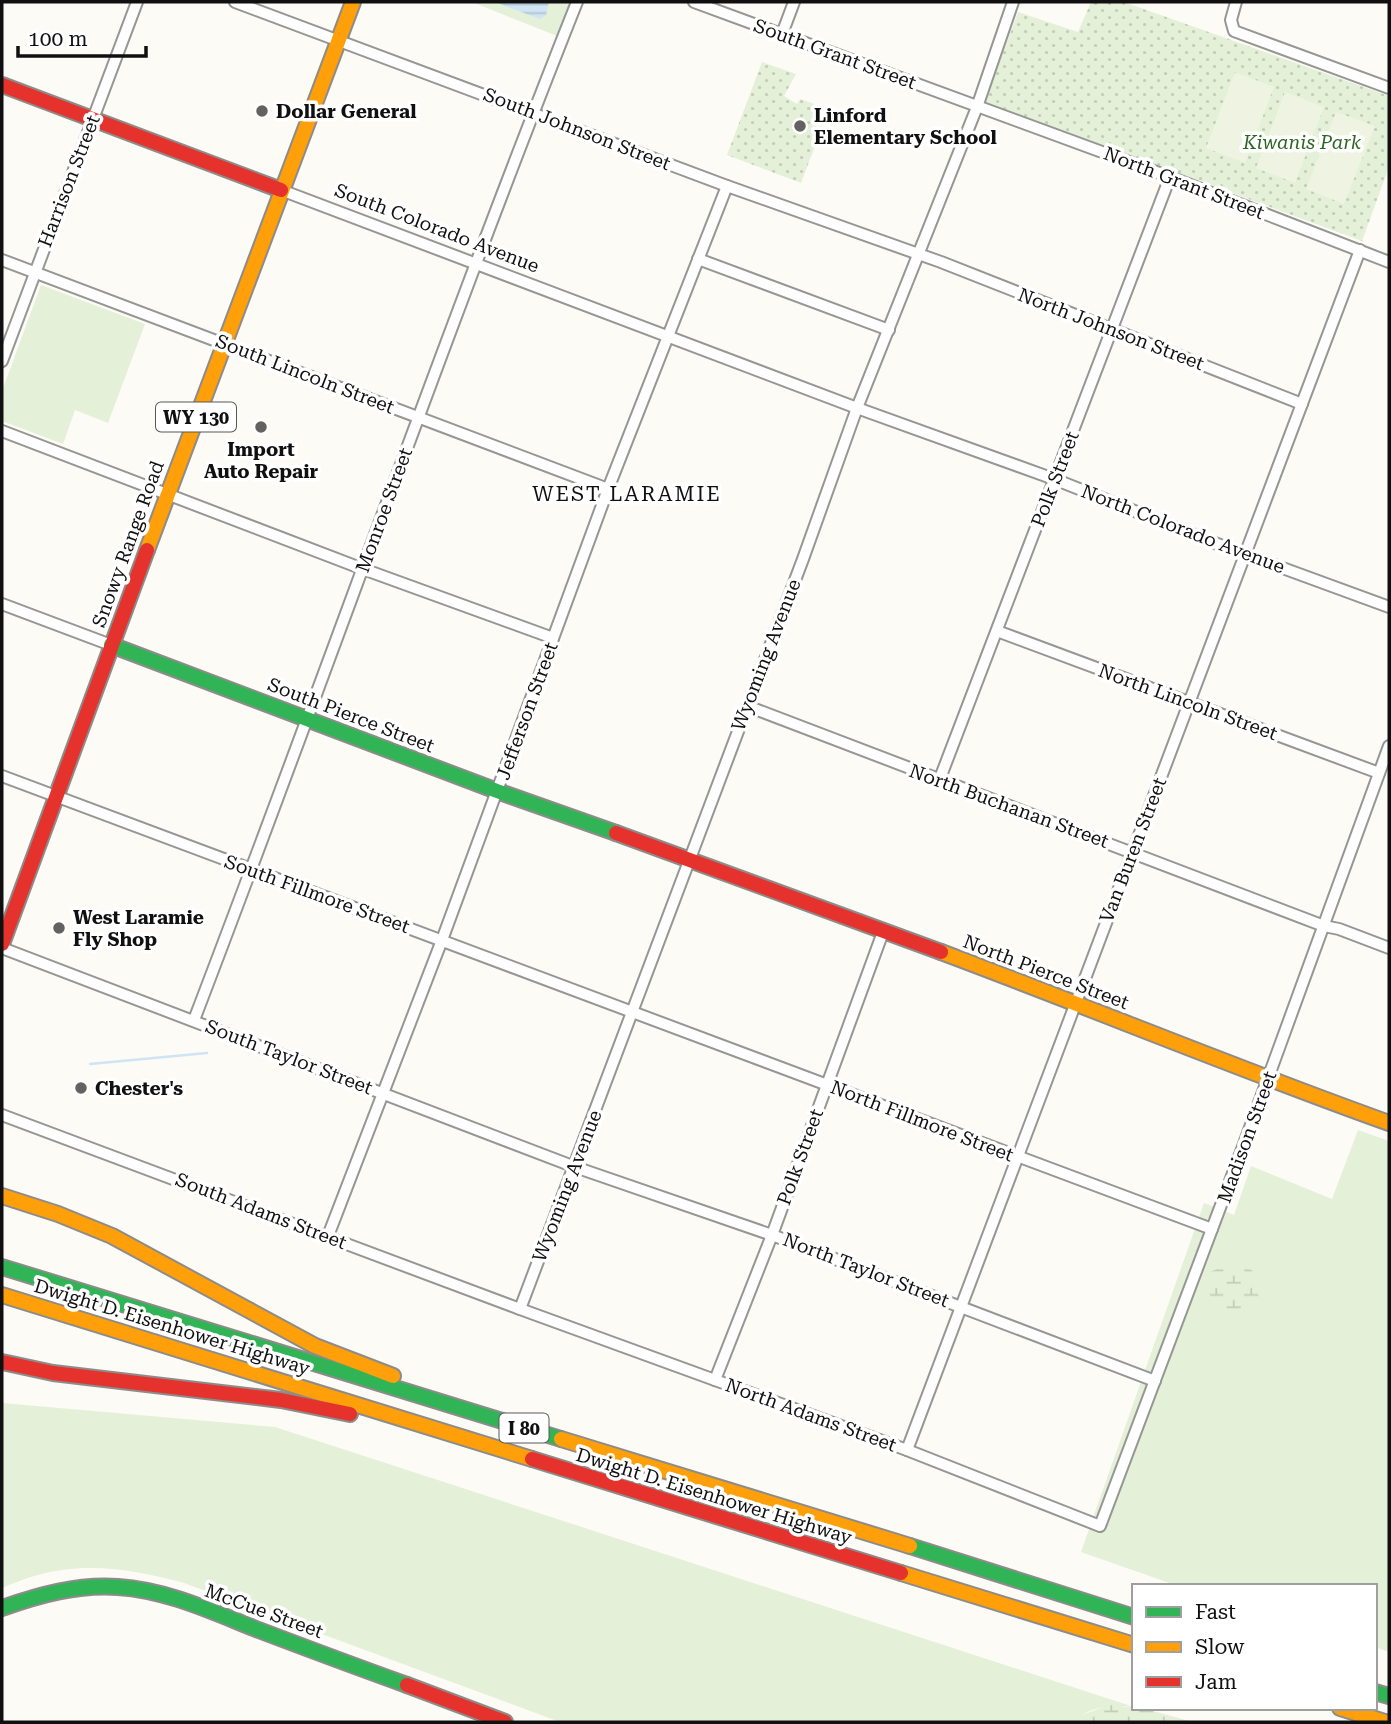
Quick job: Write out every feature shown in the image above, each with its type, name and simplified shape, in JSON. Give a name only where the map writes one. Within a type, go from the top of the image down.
[{"type":"main road","name":"Snowy Range Road","points":[[2,946],[167,494],[353,2]]},
{"type":"main road","name":"South Colorado Avenue","points":[[2,85],[281,190]]},
{"type":"main road","name":"South Pierce Street","points":[[111,645],[497,792],[689,859]]},
{"type":"main road","name":"North Pierce Street","points":[[689,859],[1075,1002],[1268,1080],[1389,1123]]},
{"type":"main road","points":[[2,1196],[58,1214],[112,1236],[315,1346],[551,1437]]},
{"type":"main road","name":"Dwight D. Eisenhower Highway","points":[[2,1267],[1132,1616]]},
{"type":"main road","name":"Dwight D. Eisenhower Highway","points":[[2,1295],[1132,1644]]},
{"type":"main road","points":[[2,1362],[53,1373],[295,1402],[336,1410],[588,1478]]},
{"type":"main road","name":"McCue Street","points":[[2,1608],[63,1590],[91,1587],[142,1590],[202,1609],[505,1722]]},
{"type":"main road","points":[[1346,1710],[1385,1722]]},
{"type":"street","name":"Harrison Street","points":[[2,360],[137,2]]},
{"type":"street","name":"South Johnson Street","points":[[235,2],[727,186],[919,254]]},
{"type":"street","name":"Monroe Street","points":[[194,1020],[252,870],[475,264],[577,2]]},
{"type":"street","name":"South Grant Street","points":[[694,2],[977,107]]},
{"type":"street","points":[[782,34],[794,2]]},
{"type":"street","name":"Wyoming Avenue","points":[[520,1309],[803,559],[857,408],[977,107],[1013,2]]},
{"type":"street","points":[[1236,2],[1231,20],[1234,31],[1389,88]]},
{"type":"street","name":"North Grant Street","points":[[977,107],[1170,177],[1389,262]]},
{"type":"street","name":"Polk Street","points":[[939,781],[1170,177]]},
{"type":"street","name":"Jefferson Street","points":[[328,1236],[442,940],[608,489],[727,186]]},
{"type":"street","name":"South Colorado Avenue","points":[[281,190],[857,408]]},
{"type":"street","name":"Van Buren Street","points":[[907,1450],[1360,250]]},
{"type":"street","name":"North Johnson Street","points":[[919,254],[1302,404]]},
{"type":"street","points":[[698,259],[889,330]]},
{"type":"street","name":"South Lincoln Street","points":[[2,260],[608,489]]},
{"type":"street","name":"North Colorado Avenue","points":[[857,408],[1054,479],[1244,554],[1389,607]]},
{"type":"street","points":[[2,431],[363,569],[553,638]]},
{"type":"street","name":"South Pierce Street","points":[[2,604],[111,645]]},
{"type":"street","name":"North Lincoln Street","points":[[998,631],[1379,773]]},
{"type":"street","name":"North Buchanan Street","points":[[747,706],[939,781],[1389,948]]},
{"type":"street","name":"Madison Street","points":[[1100,1526],[1268,1080],[1389,746]]},
{"type":"street","name":"South Fillmore Street","points":[[2,776],[632,1012]]},
{"type":"street","name":"Polk Street","points":[[715,1380],[772,1235],[825,1084],[883,932]]},
{"type":"street","name":"South Taylor Street","points":[[2,946],[575,1167]]},
{"type":"street","name":"North Fillmore Street","points":[[632,1012],[1212,1229]]},
{"type":"street","name":"South Adams Street","points":[[2,1115],[520,1309]]},
{"type":"street","name":"North Taylor Street","points":[[575,1167],[772,1235],[1155,1381]]},
{"type":"street","name":"North Adams Street","points":[[520,1309],[907,1450],[1100,1526]]},
{"type":"green space","points":[[472,2],[570,2],[557,36]]},
{"type":"green space","name":"Kiwanis Park","points":[[1091,2],[1124,2],[1389,96],[1389,167],[1362,241],[985,102],[1018,12],[1078,32]]},
{"type":"green space","points":[[762,62],[796,74],[784,96],[797,104],[800,99],[829,109],[801,183],[727,155]]},
{"type":"green space","points":[[1235,72],[1274,87],[1245,163],[1206,148]]},
{"type":"green space","points":[[1285,92],[1324,107],[1295,183],[1256,168]]},
{"type":"green space","points":[[1336,112],[1375,126],[1344,204],[1306,189]]},
{"type":"green space","points":[[41,285],[145,324],[108,423],[75,410],[63,444],[2,421],[2,391]]},
{"type":"green space","points":[[1358,1130],[1389,1141],[1389,1652],[1377,1648],[1377,1584],[1172,1584],[1081,1552],[1204,1203],[1234,1215],[1251,1166],[1332,1199]]},
{"type":"green space","points":[[1225,1266],[1246,1266],[1261,1278],[1265,1300],[1241,1311],[1214,1306],[1209,1292],[1210,1272]]},
{"type":"green space","points":[[2,1403],[275,1427],[1132,1707],[1110,1706],[1095,1709],[1075,1722],[560,1722],[166,1578],[112,1569],[75,1569],[38,1575],[2,1588]]},
{"type":"green space","points":[[1108,1705],[1149,1710],[1193,1722],[1075,1722],[1080,1716]]},
{"type":"water","points":[[495,2],[549,2],[546,15],[540,19]]},
{"type":"waterway","points":[[90,1064],[207,1053]]},
{"type":"traffic: fast","points":[[111,645],[497,791],[616,833]]},
{"type":"traffic: fast","points":[[2,1267],[561,1439]]},
{"type":"traffic: fast","points":[[910,1546],[1132,1616]]},
{"type":"traffic: fast","points":[[2,1608],[73,1589],[118,1587],[153,1592],[188,1602],[407,1685]]},
{"type":"traffic: fast","points":[[1377,1693],[1389,1696]]},
{"type":"traffic: slow","points":[[147,550],[353,2]]},
{"type":"traffic: slow","points":[[941,952],[1389,1123]]},
{"type":"traffic: slow","points":[[2,1196],[58,1214],[112,1236],[315,1346],[393,1376]]},
{"type":"traffic: slow","points":[[2,1295],[532,1459]]},
{"type":"traffic: slow","points":[[561,1439],[910,1546]]},
{"type":"traffic: slow","points":[[901,1573],[1132,1644]]},
{"type":"traffic: slow","points":[[1346,1710],[1385,1722]]},
{"type":"traffic: jam","points":[[2,85],[281,190]]},
{"type":"traffic: jam","points":[[2,944],[147,550]]},
{"type":"traffic: jam","points":[[616,833],[941,952]]},
{"type":"traffic: jam","points":[[2,1362],[53,1373],[281,1400],[350,1414]]},
{"type":"traffic: jam","points":[[532,1459],[901,1573]]},
{"type":"traffic: jam","points":[[407,1685],[505,1722]]},
{"type":"place","name":"Dollar General","points":[[262,111]]},
{"type":"place","name":"Linford Elementary School","points":[[800,126]]},
{"type":"place","name":"Import Auto Repair","points":[[261,427]]},
{"type":"place","name":"West Laramie Fly Shop","points":[[59,928]]},
{"type":"place","name":"Chester's","points":[[81,1088]]},
{"type":"district","name":"WEST LARAMIE","points":[[627,494]]}]
